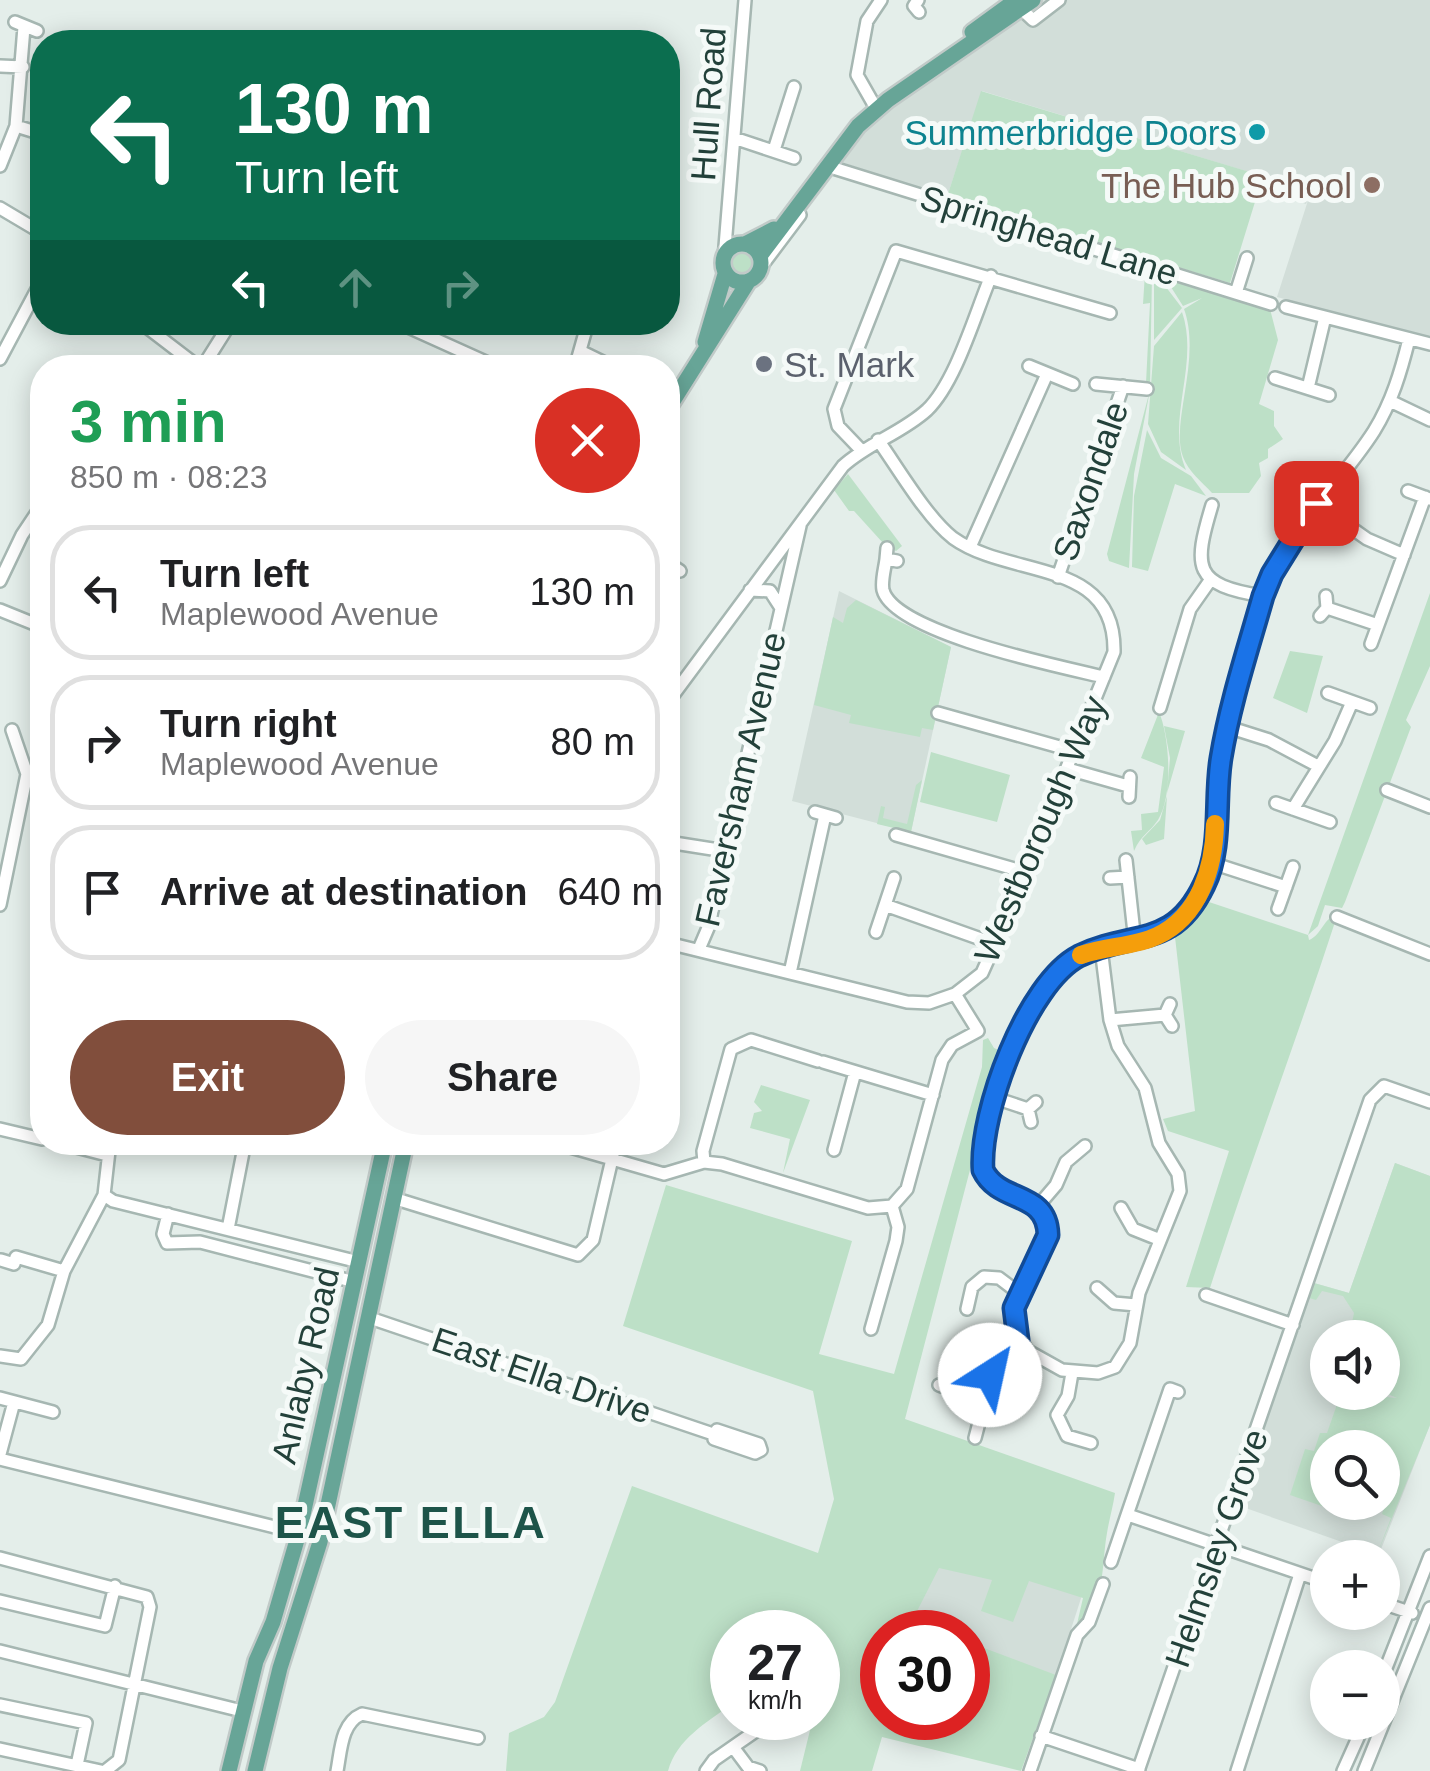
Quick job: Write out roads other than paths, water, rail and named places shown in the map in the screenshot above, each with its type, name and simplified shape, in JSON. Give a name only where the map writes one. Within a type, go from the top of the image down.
[{"type":"main road","points":[[1021,3],[858,126],[760,256],[752,278],[735,282],[725,266],[734,246],[778,225],[851,121],[1021,3]]},
{"type":"main road","points":[[745,242],[760,256]]},
{"type":"main road","name":"Hull Road","points":[[699,360],[725,266]]},
{"type":"main road","name":"Hull Road","points":[[680,385],[752,278]]},
{"type":"main road","name":"Anlaby Road","points":[[230,1771],[242,1711],[299,1533],[382,1155]]},
{"type":"main road","name":"Anlaby Road","points":[[255,1771],[280,1668],[320,1542],[403,1155]]},
{"type":"street","name":"Hull Road","points":[[725,266],[746,0]]},
{"type":"street","points":[[873,103],[857,74],[868,21],[882,0]]},
{"type":"street","points":[[901,0],[917,6]]},
{"type":"street","points":[[1021,3],[1033,20],[1059,0]]},
{"type":"street","points":[[0,166],[16,126],[25,27]]},
{"type":"street","points":[[0,66],[22,66]]},
{"type":"street","points":[[774,150],[794,86]]},
{"type":"street","points":[[16,126],[30,130]]},
{"type":"street","points":[[737,138],[794,158]]},
{"type":"street","name":"Springhead Lane","points":[[827,166],[1271,304]]},
{"type":"street","points":[[752,278],[816,191]]},
{"type":"street","points":[[0,208],[30,226]]},
{"type":"street","name":"Hull Road","points":[[731,212],[745,242]]},
{"type":"street","points":[[860,450],[838,426],[834,408],[890,257],[896,251],[1105,309]]},
{"type":"street","points":[[1236,293],[1247,258]]},
{"type":"street","points":[[680,686],[802,520],[860,450],[915,419],[940,395],[991,276]]},
{"type":"street","points":[[0,358],[30,302]]},
{"type":"street","points":[[1286,307],[1430,344]]},
{"type":"street","points":[[1308,388],[1325,317]]},
{"type":"street","points":[[157,335],[184,355]]},
{"type":"street","points":[[426,335],[470,355]]},
{"type":"street","points":[[581,355],[585,335]]},
{"type":"street","points":[[1101,948],[1110,1020],[1118,1046],[1145,1088],[1160,1143],[1178,1174],[1176,1204],[1158,1239],[1149,1276],[1136,1305],[1130,1343],[1114,1367],[1098,1373],[1072,1373],[1048,1363],[1018,1340],[1012,1320],[1048,1235],[1048,1223],[1038,1206],[998,1190],[983,1170],[995,1098],[1024,1019],[1047,980],[1064,965],[1101,948],[1135,942],[1177,924],[1205,883],[1212,864],[1218,782],[1228,728],[1263,596],[1272,574],[1316,503],[1359,452],[1390,400],[1409,339]]},
{"type":"street","points":[[582,352],[588,355]]},
{"type":"street","points":[[1029,366],[1072,384]]},
{"type":"street","points":[[970,547],[1047,374]]},
{"type":"street","points":[[1274,378],[1329,394]]},
{"type":"street","name":"Saxondale","points":[[1096,384],[1146,389]]},
{"type":"street","name":"Saxondale","points":[[1058,577],[1123,386]]},
{"type":"street","points":[[1390,400],[1430,420]]},
{"type":"street","name":"Westborough Way","points":[[878,440],[952,536],[970,547],[1090,590],[1115,608],[1114,652],[996,944],[982,973],[954,994],[978,1031],[952,1045],[942,1060],[933,1095]]},
{"type":"street","points":[[1371,644],[1427,498],[1408,491]]},
{"type":"street","points":[[1316,503],[1367,539],[1404,555]]},
{"type":"street","points":[[1209,582],[1198,556],[1212,505]]},
{"type":"street","name":"Faversham Avenue","points":[[699,949],[726,852],[802,520]]},
{"type":"street","points":[[0,581],[30,523]]},
{"type":"street","points":[[890,556],[882,588],[890,602],[908,614],[954,637],[1104,677]]},
{"type":"street","points":[[1209,582],[1263,596]]},
{"type":"street","points":[[1160,708],[1190,609],[1209,582]]},
{"type":"street","name":"Faversham Avenue","points":[[750,590],[770,592],[781,608]]},
{"type":"street","points":[[1324,607],[1378,625]]},
{"type":"street","points":[[0,610],[30,622]]},
{"type":"street","points":[[1146,688],[1164,693]]},
{"type":"street","points":[[1328,694],[1370,708]]},
{"type":"street","points":[[1293,809],[1335,741],[1352,702]]},
{"type":"street","points":[[944,718],[1074,751]]},
{"type":"street","points":[[1228,728],[1270,740],[1318,766]]},
{"type":"street","points":[[0,905],[27,774],[12,730]]},
{"type":"street","points":[[1068,769],[1129,787]]},
{"type":"street","points":[[1387,790],[1430,807]]},
{"type":"street","points":[[1276,804],[1330,822]]},
{"type":"street","points":[[790,973],[825,815]]},
{"type":"street","points":[[902,840],[1024,872]]},
{"type":"street","points":[[680,844],[726,852]]},
{"type":"street","points":[[1126,860],[1135,942]]},
{"type":"street","points":[[1212,864],[1286,887]]},
{"type":"street","points":[[1278,908],[1293,867]]},
{"type":"street","points":[[1110,878],[1128,876]]},
{"type":"street","points":[[876,932],[894,878]]},
{"type":"street","points":[[886,905],[996,944]]},
{"type":"street","points":[[1336,917],[1430,954]]},
{"type":"street","points":[[680,945],[907,1002],[929,1003],[954,994]]},
{"type":"street","points":[[1110,1020],[1169,1015]]},
{"type":"street","points":[[594,1155],[664,1174],[704,1162],[868,1208],[892,1206],[907,1190],[933,1095],[751,1040],[731,1049],[702,1150],[704,1162]]},
{"type":"street","points":[[840,1144],[855,1072]]},
{"type":"street","name":"Helmsley Grove","points":[[1138,1770],[1376,1090],[1392,1087],[1430,1102]]},
{"type":"street","points":[[995,1098],[1032,1105],[1032,1122]]},
{"type":"street","points":[[0,1129],[30,1136]]},
{"type":"street","points":[[1038,1206],[1056,1185],[1066,1162],[1086,1145]]},
{"type":"street","points":[[0,1356],[21,1359],[56,1308],[64,1271],[104,1195],[107,1155]]},
{"type":"street","points":[[228,1229],[242,1155]]},
{"type":"street","points":[[393,1198],[578,1255],[593,1240],[612,1155]]},
{"type":"street","points":[[104,1195],[360,1262]]},
{"type":"street","points":[[870,1329],[896,1241],[898,1228],[892,1206]]},
{"type":"street","points":[[1121,1208],[1124,1227],[1158,1239]]},
{"type":"street","points":[[168,1214],[163,1234],[168,1242],[200,1242],[354,1282]]},
{"type":"street","points":[[0,1260],[14,1264],[16,1258],[64,1271]]},
{"type":"street","points":[[968,1309],[972,1287],[982,1270],[1020,1294]]},
{"type":"street","points":[[1097,1288],[1104,1304],[1136,1305]]},
{"type":"street","points":[[1206,1295],[1292,1325]]},
{"type":"street","name":"East Ella Drive","points":[[367,1316],[716,1435]]},
{"type":"street","points":[[975,1438],[994,1365],[1018,1340]]},
{"type":"street","points":[[1072,1373],[1058,1415],[1057,1432],[1091,1442]]},
{"type":"street","points":[[956,1394],[960,1378]]},
{"type":"street","points":[[939,1385],[986,1403]]},
{"type":"street","points":[[1111,1562],[1170,1389],[1178,1392]]},
{"type":"street","points":[[0,1398],[54,1412]]},
{"type":"street","points":[[14,1402],[0,1457],[299,1533]]},
{"type":"street","points":[[1128,1515],[1310,1578]]},
{"type":"street","points":[[1393,1650],[1430,1556]]},
{"type":"street","points":[[0,1558],[143,1594],[150,1607],[119,1760],[103,1771],[0,1749]]},
{"type":"street","points":[[1237,1771],[1300,1574]]},
{"type":"street","points":[[1030,1771],[1077,1635],[1089,1622],[1103,1584]]},
{"type":"street","points":[[0,1601],[105,1626],[114,1586]]},
{"type":"street","points":[[1364,1771],[1428,1613],[1400,1609]]},
{"type":"street","points":[[0,1650],[242,1711]]},
{"type":"street","points":[[0,1705],[86,1723],[77,1764]]},
{"type":"street","points":[[337,1771],[346,1729],[352,1719],[362,1714],[478,1738]]},
{"type":"street","points":[[1041,1736],[1138,1770]]},
{"type":"street","points":[[706,1771],[743,1740]]},
{"type":"street","points":[[1343,1771],[1357,1740]]},
{"type":"street","points":[[734,1747],[748,1768],[760,1771]]},
{"type":"place","name":"Summerbridge Doors","points":[[1257,132]]},
{"type":"place","name":"The Hub School","points":[[1372,185]]},
{"type":"place","name":"St. Mark","points":[[764,364]]},
{"type":"district","name":"EAST ELLA","points":[[411,1522]]}]
